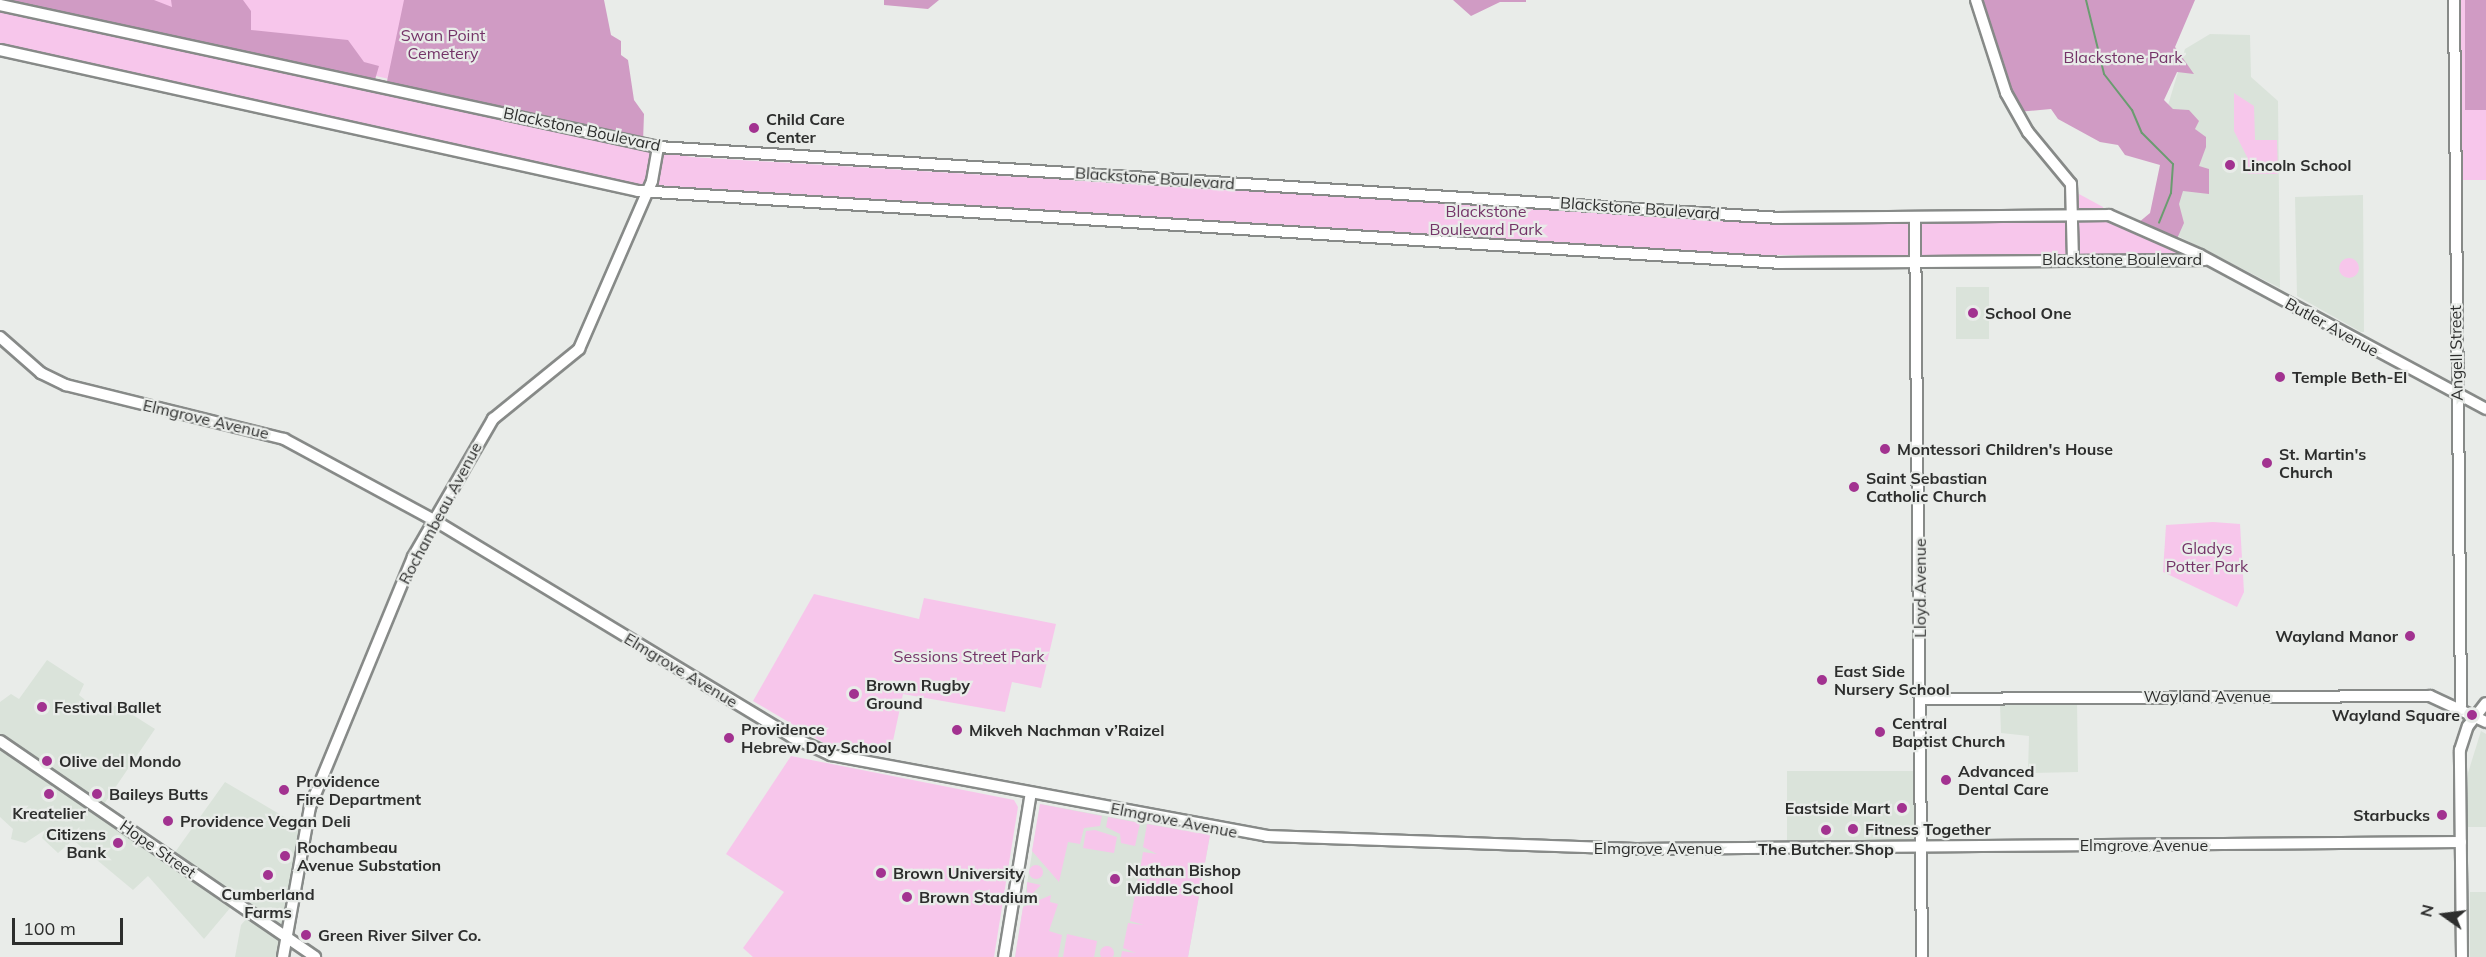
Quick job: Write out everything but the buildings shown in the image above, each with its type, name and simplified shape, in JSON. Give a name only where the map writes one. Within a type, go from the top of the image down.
[{"type":"street","points":[[1976,0],[2006,93],[2028,132],[2071,184],[2073,260]]},
{"type":"street","name":"Angell Street","points":[[2454,0],[2461,706]]},
{"type":"street","name":"Blackstone Boulevard","points":[[0,5],[658,147],[1781,218],[2072,215],[2121,217],[2210,260]]},
{"type":"street","name":"Blackstone Boulevard","points":[[0,50],[648,191],[1782,263],[2210,260]]},
{"type":"street","name":"Rochambeau Avenue","points":[[283,957],[315,793],[413,557],[493,419],[579,349],[648,191],[658,147]]},
{"type":"street","name":"Lloyd Avenue","points":[[1915,218],[1922,957]]},
{"type":"street","name":"Butler Avenue","points":[[2210,260],[2486,408]]},
{"type":"street","name":"Elmgrove Avenue","points":[[0,337],[55,380],[266,431],[434,520],[816,750],[1031,793],[1267,836],[1572,848],[2461,842]]},
{"type":"street","name":"Wayland Avenue","points":[[1921,699],[2430,696],[2461,706],[2481,719]]},
{"type":"street","points":[[2462,957],[2460,750],[2481,719],[2486,703]]},
{"type":"street","name":"Hope Street","points":[[0,741],[315,957]]},
{"type":"street","points":[[1004,957],[1031,793]]},
{"type":"shaded area","name":"Lincoln School","points":[[2210,34],[2250,35],[2251,77],[2278,101],[2280,288],[2174,234],[2162,125],[2185,49]]},
{"type":"shaded area","name":"Lincoln School","points":[[2363,195],[2364,332],[2361,332],[2297,296],[2295,197]]},
{"type":"shaded area","name":"School One","points":[[1956,287],[1989,287],[1989,339],[1956,339]]},
{"type":"shaded area","points":[[47,660],[84,684],[79,695],[99,711],[117,705],[155,729],[102,807],[173,855],[225,782],[308,831],[285,957],[235,957],[241,925],[252,912],[236,901],[204,939],[148,876],[133,890],[73,840],[58,853],[42,838],[45,830],[25,843],[11,839],[13,829],[0,817],[0,702],[11,694],[19,699]]},
{"type":"shaded area","points":[[2077,699],[2078,772],[2028,773],[2029,736],[2001,733],[2000,704]]},
{"type":"shaded area","points":[[2481,731],[2486,734],[2486,827],[2467,827],[2468,773]]},
{"type":"shaded area","points":[[1787,771],[1923,771],[1923,845],[1787,845]]},
{"type":"shaded area","name":"Nathan Bishop Middle School","points":[[1040,804],[1210,835],[1188,957],[1015,957]]},
{"type":"shaded area","points":[[2470,892],[2486,892],[2486,957],[2470,957]]},
{"type":"green space","points":[[0,0],[154,0],[172,7],[171,0],[243,0],[251,11],[251,30],[348,40],[364,62],[379,66],[374,83]]},
{"type":"green space","name":"Swan Point Cemetery","points":[[27,0],[489,0],[493,102],[73,9]]},
{"type":"green space","points":[[404,0],[604,0],[611,35],[621,41],[621,55],[628,60],[634,100],[644,114],[643,142],[386,86]]},
{"type":"green space","points":[[884,0],[939,0],[928,9],[884,5]]},
{"type":"green space","points":[[1453,0],[1526,0],[1526,2],[1500,2],[1471,16]]},
{"type":"green space","name":"Blackstone Park","points":[[1977,0],[2195,0],[2175,47],[2194,74],[2177,72],[2164,100],[2173,109],[2189,110],[2199,121],[2195,129],[2206,137],[2206,147],[2199,166],[2209,169],[2209,194],[2183,191],[2179,204],[2184,223],[2176,241],[2138,223],[2150,213],[2160,165],[2125,155],[2118,145],[2100,142],[2058,119],[2051,109],[2017,112]]},
{"type":"green space","points":[[2459,0],[2486,0],[2486,180],[2459,180]]},
{"type":"green space","points":[[2465,0],[2486,0],[2486,110],[2465,110]]},
{"type":"green space","name":"Blackstone Boulevard Park","points":[[0,11],[691,157],[1772,223],[2106,222],[2185,251],[2183,256],[1728,255],[638,184],[0,43]]},
{"type":"green space","points":[[2234,93],[2254,106],[2255,140],[2277,140],[2278,174],[2248,174],[2248,159],[2234,131]]},
{"type":"green space","points":[[2079,194],[2103,207],[2103,209],[2079,209]]},
{"type":"green space","points":[[2349,258],[2356,261],[2359,268],[2356,275],[2349,278],[2342,275],[2339,268],[2342,261]]},
{"type":"green space","name":"Gladys Potter Park","points":[[2213,522],[2240,524],[2244,592],[2237,607],[2163,572],[2166,525]]},
{"type":"green space","name":"Sessions Street Park","points":[[814,594],[919,619],[924,598],[1056,624],[1041,688],[1012,682],[1005,712],[903,694],[890,755],[824,743],[753,701]]},
{"type":"green space","name":"Brown Stadium","points":[[791,756],[1014,800],[1018,807],[994,957],[753,957],[743,948],[784,892],[726,854]]},
{"type":"green space","points":[[1040,804],[1102,816],[1100,826],[1084,828],[1080,844],[1068,842],[1059,882],[1032,851]]},
{"type":"green space","points":[[1108,817],[1140,823],[1135,846],[1121,843],[1120,834],[1106,827]]},
{"type":"green space","points":[[1147,824],[1210,835],[1188,957],[1121,957],[1122,951],[1136,953],[1123,948],[1128,923],[1144,925],[1130,921],[1138,879],[1152,879],[1139,876],[1143,852],[1157,854],[1143,847]]},
{"type":"green space","points":[[1095,830],[1117,837],[1114,853],[1083,848],[1086,831]]},
{"type":"green space","points":[[1033,865],[1039,865],[1043,872],[1039,879],[1033,879],[1029,875],[1029,869]]},
{"type":"green space","points":[[1027,882],[1041,885],[1027,899]]},
{"type":"green space","points":[[1051,895],[1050,902],[1058,904],[1049,931],[1062,935],[1058,957],[1015,957],[1023,907]]},
{"type":"green space","points":[[1067,934],[1097,941],[1094,957],[1063,957]]},
{"type":"green space","points":[[1107,946],[1112,948],[1114,953],[1112,958],[1107,960],[1102,958],[1100,953],[1102,948]]},
{"type":"waterway","points":[[2086,0],[2104,74],[2132,110],[2142,133],[2173,164],[2171,193],[2159,223]]},
{"type":"place","name":"Child Care Center","points":[[754,128]]},
{"type":"place","name":"Lincoln School","points":[[2230,165]]},
{"type":"place","name":"School One","points":[[1973,313]]},
{"type":"place","name":"Temple Beth-El","points":[[2280,377]]},
{"type":"place","name":"Montessori Children's House","points":[[1885,449]]},
{"type":"place","name":"St. Martin's Church","points":[[2267,463]]},
{"type":"place","name":"Saint Sebastian Catholic Church","points":[[1854,487]]},
{"type":"place","name":"Wayland Manor","points":[[2410,636]]},
{"type":"place","name":"East Side Nursery School","points":[[1822,680]]},
{"type":"place","name":"Brown Rugby Ground","points":[[854,694]]},
{"type":"place","name":"Festival Ballet","points":[[42,707]]},
{"type":"place","name":"Wayland Square","points":[[2472,715]]},
{"type":"place","name":"Mikveh Nachman v’Raizel","points":[[957,730]]},
{"type":"place","name":"Central Baptist Church","points":[[1880,732]]},
{"type":"place","name":"Providence Hebrew Day School","points":[[729,738]]},
{"type":"place","name":"Olive del Mondo","points":[[47,761]]},
{"type":"place","name":"Advanced Dental Care","points":[[1946,780]]},
{"type":"place","name":"Providence Fire Department","points":[[284,790]]},
{"type":"place","name":"Kreatelier","points":[[49,794]]},
{"type":"place","name":"Baileys Butts","points":[[97,794]]},
{"type":"place","name":"Eastside Mart","points":[[1902,808]]},
{"type":"place","name":"Starbucks","points":[[2442,815]]},
{"type":"place","name":"Providence Vegan Deli","points":[[168,821]]},
{"type":"place","name":"Fitness Together","points":[[1853,829]]},
{"type":"place","name":"The Butcher Shop","points":[[1826,830]]},
{"type":"place","name":"Citizens Bank","points":[[118,843]]},
{"type":"place","name":"Rochambeau Avenue Substation","points":[[285,856]]},
{"type":"place","name":"Brown University","points":[[881,873]]},
{"type":"place","name":"Cumberland Farms","points":[[268,875]]},
{"type":"place","name":"Nathan Bishop Middle School","points":[[1115,879]]},
{"type":"place","name":"Brown Stadium","points":[[907,897]]},
{"type":"place","name":"Green River Silver Co.","points":[[306,935]]}]
